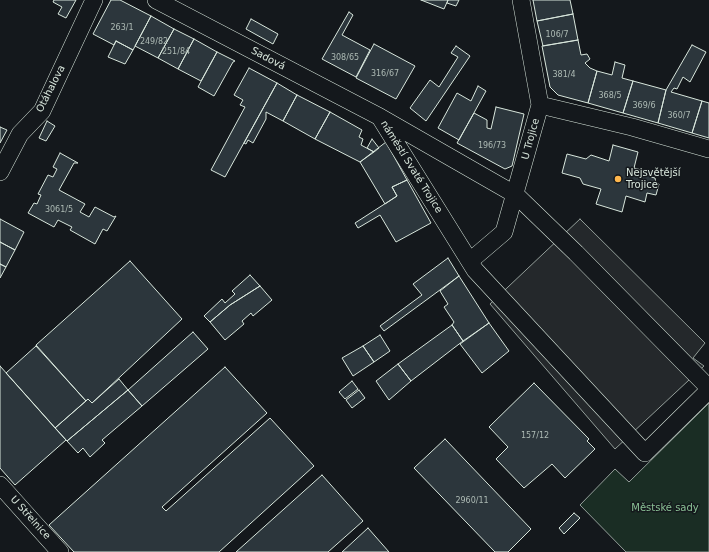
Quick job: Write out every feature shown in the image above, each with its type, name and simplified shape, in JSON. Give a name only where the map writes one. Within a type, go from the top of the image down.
[{"type":"street","name":"Otáhalova","points":[[0,172],[20,134],[42,111],[94,0]]},
{"type":"street","name":"Sadová","points":[[156,0],[380,117]]},
{"type":"street","name":"U Trojice","points":[[470,261],[504,232],[516,195],[540,104],[521,0]]},
{"type":"street","points":[[540,104],[632,127],[709,149]]},
{"type":"street","name":"náměstí Svaté Trojice","points":[[380,117],[516,195],[576,253],[709,389],[645,453],[475,270],[380,117]]},
{"type":"street","name":"U Střelnice","points":[[0,485],[60,552]]},
{"type":"green space","name":"Městské sady","points":[[709,403],[709,552],[626,552],[580,505],[615,469],[629,482]]},
{"type":"shaded area","points":[[580,219],[705,343],[693,358],[704,366],[615,449],[490,304]]},
{"type":"building","points":[[54,0],[76,0],[66,18],[58,14],[62,7],[53,2]]},
{"type":"building","points":[[111,0],[120,0],[151,16],[133,50],[116,41],[114,45],[93,34]]},
{"type":"building","points":[[421,0],[448,0],[444,9]]},
{"type":"building","points":[[448,0],[459,0],[456,6],[447,3]]},
{"type":"building","points":[[533,0],[570,0],[573,14],[537,21]]},
{"type":"building","points":[[349,12],[353,15],[342,35],[370,50],[356,77],[322,59]]},
{"type":"building","points":[[573,14],[578,40],[543,46],[537,21]]},
{"type":"building","points":[[151,16],[174,29],[158,58],[135,46]]},
{"type":"building","points":[[251,19],[278,34],[273,44],[246,29]]},
{"type":"building","points":[[174,29],[194,39],[178,69],[158,58]]},
{"type":"building","points":[[194,39],[217,52],[201,81],[178,69]]},
{"type":"building","points":[[578,40],[581,55],[587,54],[590,59],[585,63],[590,68],[597,71],[588,103],[558,95],[550,87],[542,46]]},
{"type":"building","points":[[116,41],[133,50],[125,64],[108,57]]},
{"type":"building","points":[[374,44],[415,66],[396,99],[356,78]]},
{"type":"building","points":[[692,45],[706,52],[690,82],[683,77],[677,89],[674,88],[671,92],[702,101],[692,133],[658,123],[666,90]]},
{"type":"building","points":[[456,46],[470,56],[426,121],[410,108],[430,80],[439,87],[458,57],[451,53]]},
{"type":"building","points":[[217,52],[235,61],[233,62],[214,96],[198,87]]},
{"type":"building","points":[[615,62],[625,65],[622,78],[633,81],[623,113],[588,103],[597,71],[612,75]]},
{"type":"building","points":[[249,68],[277,83],[225,177],[211,170],[245,107],[240,105],[243,100],[234,95]]},
{"type":"building","points":[[633,81],[666,90],[658,123],[623,113]]},
{"type":"building","points":[[277,83],[297,95],[283,121],[266,112],[266,119],[253,143],[248,140],[246,144],[244,143]]},
{"type":"building","points":[[478,86],[486,91],[459,140],[438,128],[457,93],[471,101]]},
{"type":"building","points":[[297,95],[330,112],[315,139],[283,121]]},
{"type":"building","points":[[702,101],[709,103],[709,138],[692,133]]},
{"type":"building","points":[[496,107],[524,114],[512,166],[505,169],[457,143],[474,113],[487,120],[487,128],[491,129]]},
{"type":"building","points":[[330,112],[362,130],[359,137],[363,139],[361,145],[374,152],[360,162],[315,139]]},
{"type":"building","points":[[47,121],[55,126],[46,141],[39,138]]},
{"type":"building","points":[[0,127],[7,130],[0,143]]},
{"type":"building","points":[[372,139],[379,148],[374,152],[367,148]]},
{"type":"building","points":[[386,142],[407,180],[392,187],[397,196],[385,204],[360,162]]},
{"type":"building","name":"Nejsvětější Trojice","points":[[613,145],[638,152],[634,168],[652,173],[651,177],[655,178],[656,183],[659,184],[656,195],[647,193],[645,202],[626,196],[622,212],[596,204],[601,189],[583,184],[580,178],[562,173],[567,154],[586,159],[591,155],[609,161]]},
{"type":"building","points":[[60,153],[78,163],[74,163],[59,190],[85,204],[80,212],[89,217],[95,207],[114,217],[116,216],[107,231],[103,229],[95,244],[70,230],[72,227],[58,220],[54,227],[28,213],[34,203],[37,204],[41,195],[38,194],[48,175],[53,177],[57,169],[53,167]]},
{"type":"building","points":[[407,180],[431,223],[396,242],[380,215],[358,228],[355,223],[397,196],[392,187]]},
{"type":"building","points":[[0,219],[24,232],[15,250],[0,242]]},
{"type":"building","points":[[0,242],[15,250],[6,267],[0,264]]},
{"type":"building","points":[[448,258],[459,276],[384,331],[380,326],[422,295],[413,284]]},
{"type":"building","points":[[130,261],[182,319],[92,403],[88,399],[86,401],[36,345]]},
{"type":"building","points":[[0,264],[6,267],[0,278]]},
{"type":"building","points":[[250,275],[260,286],[230,305],[210,322],[204,316],[222,299],[225,303],[235,294],[232,291]]},
{"type":"building","points":[[459,276],[489,323],[463,341],[452,325],[454,322],[444,307],[448,304],[440,291]]},
{"type":"building","points":[[260,286],[272,300],[253,316],[251,313],[242,321],[244,324],[225,340],[210,322],[230,305]]},
{"type":"building","points":[[489,323],[509,351],[482,373],[460,344]]},
{"type":"building","points":[[452,325],[463,341],[411,381],[398,364]]},
{"type":"building","points":[[193,332],[208,349],[142,406],[128,390]]},
{"type":"building","points":[[380,335],[390,351],[374,362],[363,346]]},
{"type":"building","points":[[36,346],[86,401],[55,428],[6,373]]},
{"type":"building","points":[[363,346],[374,362],[353,376],[342,358]]},
{"type":"building","points":[[398,364],[411,381],[389,400],[376,381]]},
{"type":"building","points":[[0,366],[66,440],[15,485],[0,468]]},
{"type":"building","points":[[225,367],[267,413],[162,507],[166,511],[270,418],[314,466],[219,552],[74,552],[49,525]]},
{"type":"building","points":[[119,379],[128,390],[67,441],[55,428],[88,399],[92,403]]},
{"type":"building","points":[[352,381],[358,389],[345,399],[339,392]]},
{"type":"building","points":[[534,383],[589,439],[587,441],[595,449],[565,478],[552,464],[524,488],[496,459],[508,447],[489,427]]},
{"type":"building","points":[[128,390],[142,406],[102,440],[105,443],[90,457],[83,448],[78,453],[67,441]]},
{"type":"building","points":[[359,390],[365,398],[352,408],[346,400]]},
{"type":"building","points":[[445,439],[531,529],[508,552],[495,552],[414,468]]},
{"type":"building","points":[[322,475],[363,521],[328,552],[236,552]]},
{"type":"building","points":[[574,513],[580,518],[564,534],[559,528]]},
{"type":"building","points":[[368,528],[389,552],[342,552]]},
{"type":"place","name":"Nejsvětější Trojice","points":[[618,179]]}]
